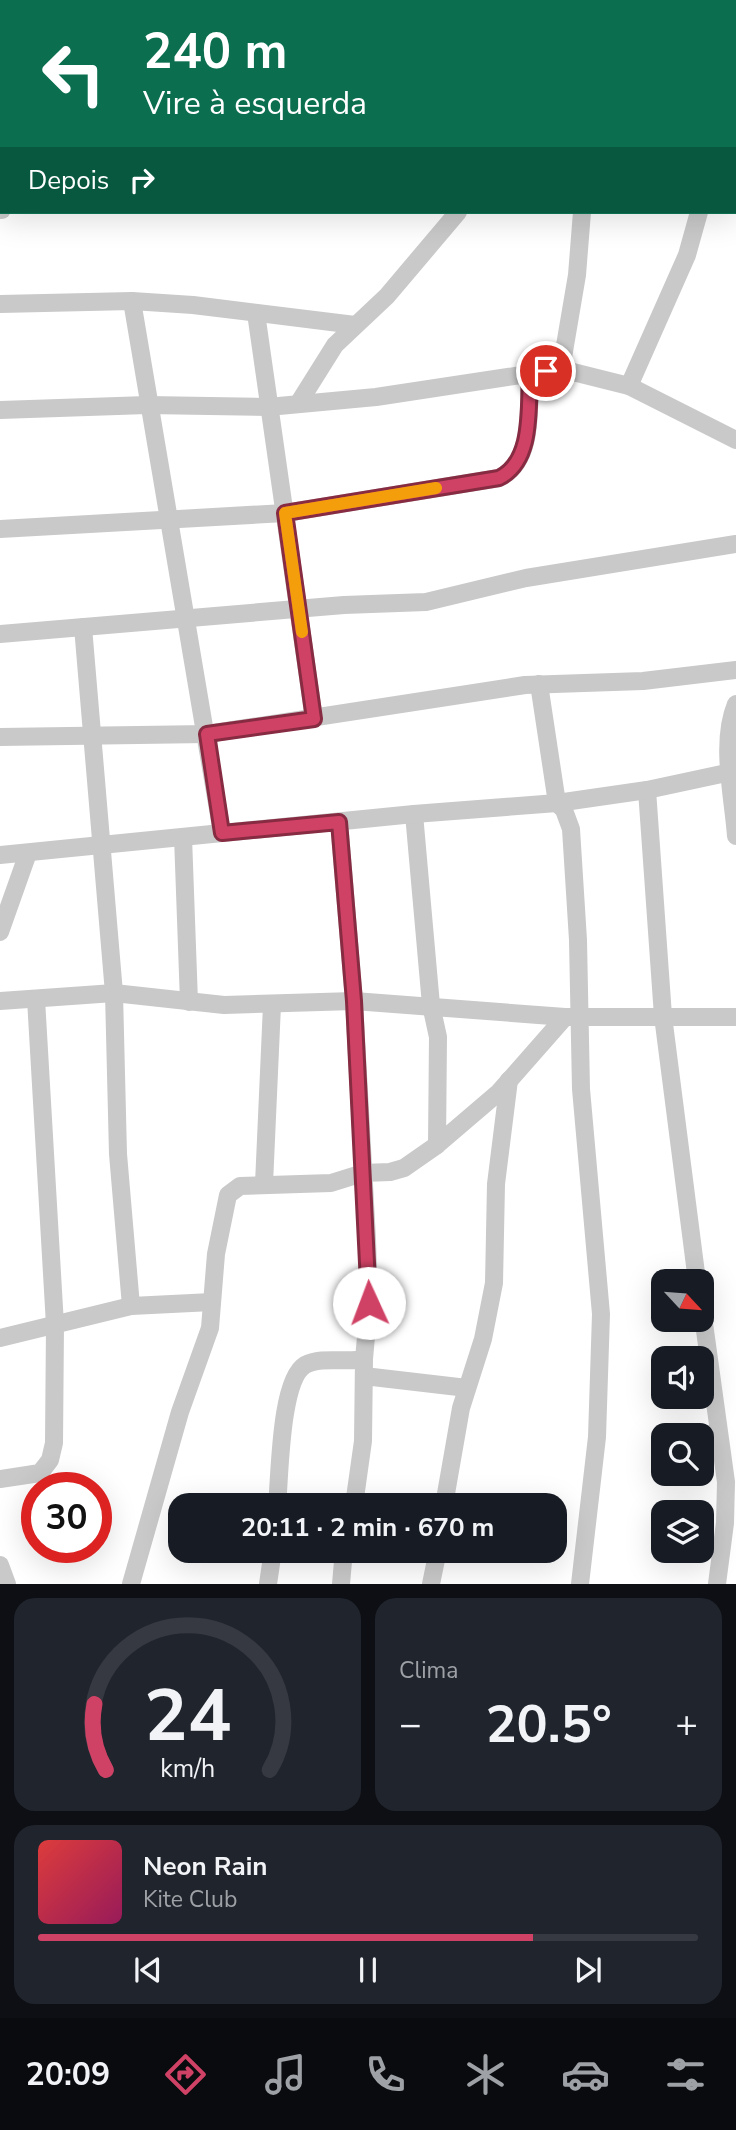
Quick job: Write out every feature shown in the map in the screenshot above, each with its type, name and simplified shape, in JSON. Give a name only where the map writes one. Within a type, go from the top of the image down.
[{"type":"street","points":[[298,404],[323,362],[355,325],[387,296],[456,214]]},
{"type":"street","points":[[561,369],[577,275],[582,214]]},
{"type":"street","points":[[629,386],[687,255],[698,214]]},
{"type":"street","points":[[0,304],[132,301],[355,325]]},
{"type":"street","points":[[132,301],[147,405],[171,522],[222,833]]},
{"type":"street","points":[[256,313],[314,719]]},
{"type":"street","points":[[0,410],[147,405],[268,407],[376,397],[561,369],[629,386],[736,440]]},
{"type":"street","points":[[0,529],[171,522],[285,513],[499,478],[510,473],[523,450],[530,373]]},
{"type":"street","points":[[0,634],[299,609],[426,602],[526,578],[736,544]]},
{"type":"street","points":[[83,627],[95,738],[114,993],[118,1154],[131,1306]]},
{"type":"street","points":[[0,737],[95,738],[207,734],[539,684],[643,681],[736,670]]},
{"type":"street","points":[[539,684],[557,803],[565,810],[571,829],[573,1017],[601,1314],[597,1437],[580,1584]]},
{"type":"street","points":[[736,704],[731,716],[731,772],[736,836]]},
{"type":"street","points":[[0,855],[414,814],[557,803],[647,790],[731,772]]},
{"type":"street","points":[[647,790],[663,1016],[695,1269]]},
{"type":"street","points":[[414,814],[431,1005],[438,1037],[437,1145]]},
{"type":"street","points":[[339,822],[354,1001],[369,1303],[364,1368],[363,1441],[356,1493]]},
{"type":"street","points":[[183,837],[188,1002]]},
{"type":"street","points":[[0,932],[28,852]]},
{"type":"street","points":[[0,1001],[114,993],[188,1002],[272,1005],[354,1001],[573,1017],[736,1017]]},
{"type":"street","points":[[0,1479],[40,1473],[50,1460],[54,1443],[55,1325],[36,999]]},
{"type":"street","points":[[264,1184],[272,1005]]},
{"type":"street","points":[[131,1584],[180,1412],[210,1328],[221,1222],[228,1195],[240,1186],[331,1182],[363,1173],[390,1172],[404,1168],[437,1145],[573,1017]]},
{"type":"street","points":[[446,1493],[467,1388],[483,1339],[494,1283],[496,1184],[509,1080]]},
{"type":"street","points":[[0,1338],[131,1306],[212,1302]]},
{"type":"street","points":[[705,1332],[726,1482],[725,1523],[718,1584]]},
{"type":"street","points":[[278,1493],[289,1398],[296,1374],[305,1366],[317,1361],[467,1388]]},
{"type":"street","points":[[268,1584],[271,1563]]},
{"type":"street","points":[[341,1584],[343,1563]]},
{"type":"street","points":[[431,1584],[435,1563]]},
{"type":"street","points":[[0,1565],[7,1584]]},
{"type":"slow traffic","points":[[302,632],[285,513],[436,488]]},
{"type":"route","points":[[369,1303],[354,1001],[339,822],[222,833],[207,734],[314,719],[285,513],[499,478],[510,473],[517,465],[523,450],[530,373],[546,371]]}]
